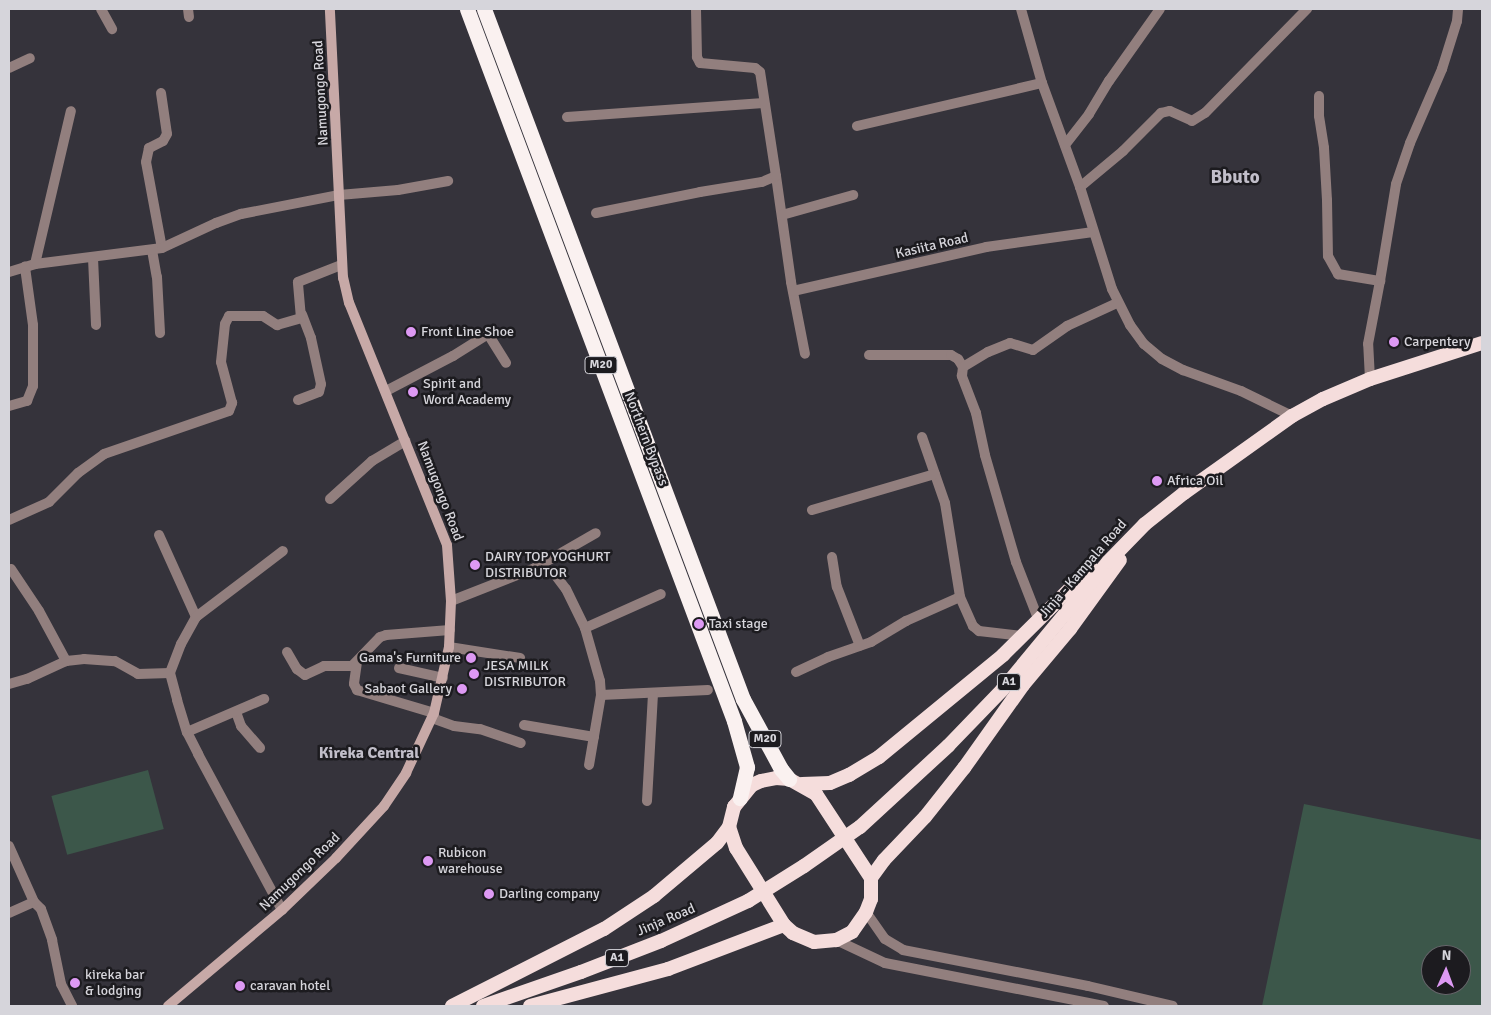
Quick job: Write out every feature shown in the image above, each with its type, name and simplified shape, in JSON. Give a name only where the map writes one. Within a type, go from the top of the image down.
[{"type":"highway","name":"Northern Bypass","points":[[467,9],[734,721],[747,767],[740,798]]},
{"type":"highway","name":"Northern Bypass","points":[[484,9],[743,699],[781,769],[794,782]]},
{"type":"highway","name":"Jinja - Kampala Road","points":[[748,901],[775,886],[860,827],[927,767],[1002,690],[1090,581],[1144,524],[1195,484],[1292,416],[1323,399],[1370,379],[1482,343]]},
{"type":"highway","points":[[794,782],[816,794],[870,878],[871,899],[866,912],[852,932],[836,940],[814,942],[792,933],[784,925],[736,848],[729,827],[730,817],[740,798],[752,785],[761,781],[830,783],[849,775],[879,757],[996,660],[1039,621],[1107,553],[1144,524]]},
{"type":"highway","points":[[870,878],[884,860],[925,817],[964,768],[1023,685],[1070,629],[1144,524]]},
{"type":"highway","points":[[452,1006],[604,929],[654,896],[717,843],[729,827]]},
{"type":"highway","name":"Jinja Road","points":[[483,1006],[581,972],[653,944],[748,901]]},
{"type":"highway","points":[[530,1006],[668,969],[784,925]]},
{"type":"main road","name":"Namugongo Road","points":[[168,1006],[282,910],[336,858],[384,806],[406,773],[433,716],[449,647],[451,601],[447,545],[349,303],[341,265],[330,9]]},
{"type":"street","points":[[101,9],[112,28]]},
{"type":"street","points":[[696,9],[698,60],[703,64],[755,68],[760,72],[790,276],[805,354]]},
{"type":"street","points":[[1021,9],[1042,83],[1080,187],[1117,303],[1144,344],[1162,359],[1184,370],[1241,391],[1292,416]]},
{"type":"street","points":[[1065,145],[1089,114],[1109,81],[1160,9]]},
{"type":"street","points":[[1080,187],[1123,151],[1161,113],[1170,111],[1192,121],[1199,118],[1307,9]]},
{"type":"street","points":[[1370,379],[1368,344],[1396,184],[1410,143],[1442,69],[1457,21],[1458,9]]},
{"type":"street","points":[[9,68],[30,58]]},
{"type":"street","points":[[857,126],[1042,83]]},
{"type":"street","points":[[160,333],[157,249],[146,162],[149,148],[163,141],[167,134],[161,93]]},
{"type":"street","points":[[1319,96],[1319,116],[1324,148],[1327,200],[1328,256],[1338,274],[1380,281]]},
{"type":"street","points":[[567,116],[674,111],[764,103]]},
{"type":"street","points":[[35,264],[71,111]]},
{"type":"street","points":[[596,213],[700,192],[762,182],[776,176]]},
{"type":"street","points":[[9,272],[35,264],[157,249],[241,214],[339,195],[398,190],[448,182]]},
{"type":"street","points":[[782,215],[853,195]]},
{"type":"street","name":"Kasiita Road","points":[[793,291],[986,247],[1093,232]]},
{"type":"street","points":[[93,258],[96,325]]},
{"type":"street","points":[[298,400],[319,392],[321,384],[311,338],[302,315],[298,282],[341,265]]},
{"type":"street","points":[[9,406],[27,401],[33,386],[33,326],[25,267]]},
{"type":"street","points":[[963,367],[988,352],[1010,343],[1033,350],[1067,326],[1117,303]]},
{"type":"street","points":[[9,520],[50,502],[78,473],[104,454],[139,440],[229,411],[232,403],[221,362],[225,324],[229,316],[263,316],[277,325],[301,318],[302,315]]},
{"type":"street","points":[[386,391],[453,356],[488,334],[506,363]]},
{"type":"street","points":[[869,355],[951,355],[958,359],[963,367],[962,376],[976,413],[985,455],[1016,562],[1039,621]]},
{"type":"street","points":[[922,437],[945,503],[960,597],[973,626],[979,631],[1022,636]]},
{"type":"street","points":[[330,499],[372,461],[405,441]]},
{"type":"street","points":[[812,510],[935,474]]},
{"type":"street","points":[[451,601],[535,568],[596,534]]},
{"type":"street","points":[[159,536],[180,586],[196,617]]},
{"type":"street","points":[[282,910],[188,732],[170,673],[181,644],[196,617],[283,551]]},
{"type":"street","points":[[832,557],[843,603],[860,646]]},
{"type":"street","points":[[535,568],[553,572],[566,588],[585,628],[600,681],[600,695],[589,765]]},
{"type":"street","points":[[11,569],[39,611],[66,661]]},
{"type":"street","points":[[585,628],[661,594]]},
{"type":"street","points":[[796,672],[860,646],[906,620],[960,597]]},
{"type":"street","points":[[287,652],[297,668],[305,674],[324,666],[352,666],[380,637],[450,630]]},
{"type":"street","points":[[449,647],[520,658]]},
{"type":"street","points":[[9,684],[27,679],[66,661],[109,659],[138,674],[170,673]]},
{"type":"street","points":[[357,662],[355,689],[433,716],[454,726],[480,729],[521,743]]},
{"type":"street","points":[[399,668],[443,678]]},
{"type":"street","points":[[600,695],[708,690]]},
{"type":"street","points":[[647,801],[653,694]]},
{"type":"street","points":[[188,732],[264,699]]},
{"type":"street","points":[[236,712],[241,726],[260,748]]},
{"type":"street","points":[[524,725],[594,737]]},
{"type":"street","points":[[9,846],[34,902],[41,909],[52,940],[61,984],[72,1006]]},
{"type":"street","points":[[9,914],[34,902]]},
{"type":"street","points":[[866,912],[884,939],[904,950],[1088,986],[1173,1006]]},
{"type":"street","points":[[836,940],[885,963],[1104,1006]]},
{"type":"green space","points":[[148,770],[164,829],[67,855],[51,796]]},
{"type":"green space","points":[[1304,804],[1482,840],[1482,1006],[1262,1006]]},
{"type":"place","name":"Front Line Shoe","points":[[411,332]]},
{"type":"place","name":"Carpentery","points":[[1394,342]]},
{"type":"place","name":"Spirit and Word Academy","points":[[413,392]]},
{"type":"place","name":"Africa Oil","points":[[1157,481]]},
{"type":"place","name":"DAIRY TOP YOGHURT DISTRIBUTOR","points":[[475,565]]},
{"type":"place","name":"Taxi stage","points":[[699,624]]},
{"type":"place","name":"Gama's Furniture","points":[[471,658]]},
{"type":"place","name":"JESA MILK DISTRIBUTOR","points":[[474,674]]},
{"type":"place","name":"Sabaot Gallery","points":[[462,689]]},
{"type":"place","name":"Rubicon warehouse","points":[[428,861]]},
{"type":"place","name":"Darling company","points":[[489,894]]},
{"type":"place","name":"kireka bar & lodging","points":[[75,983]]},
{"type":"place","name":"caravan hotel","points":[[240,986]]},
{"type":"district","name":"Bbuto","points":[[1235,178]]},
{"type":"district","name":"Kireka Central","points":[[369,753]]}]
